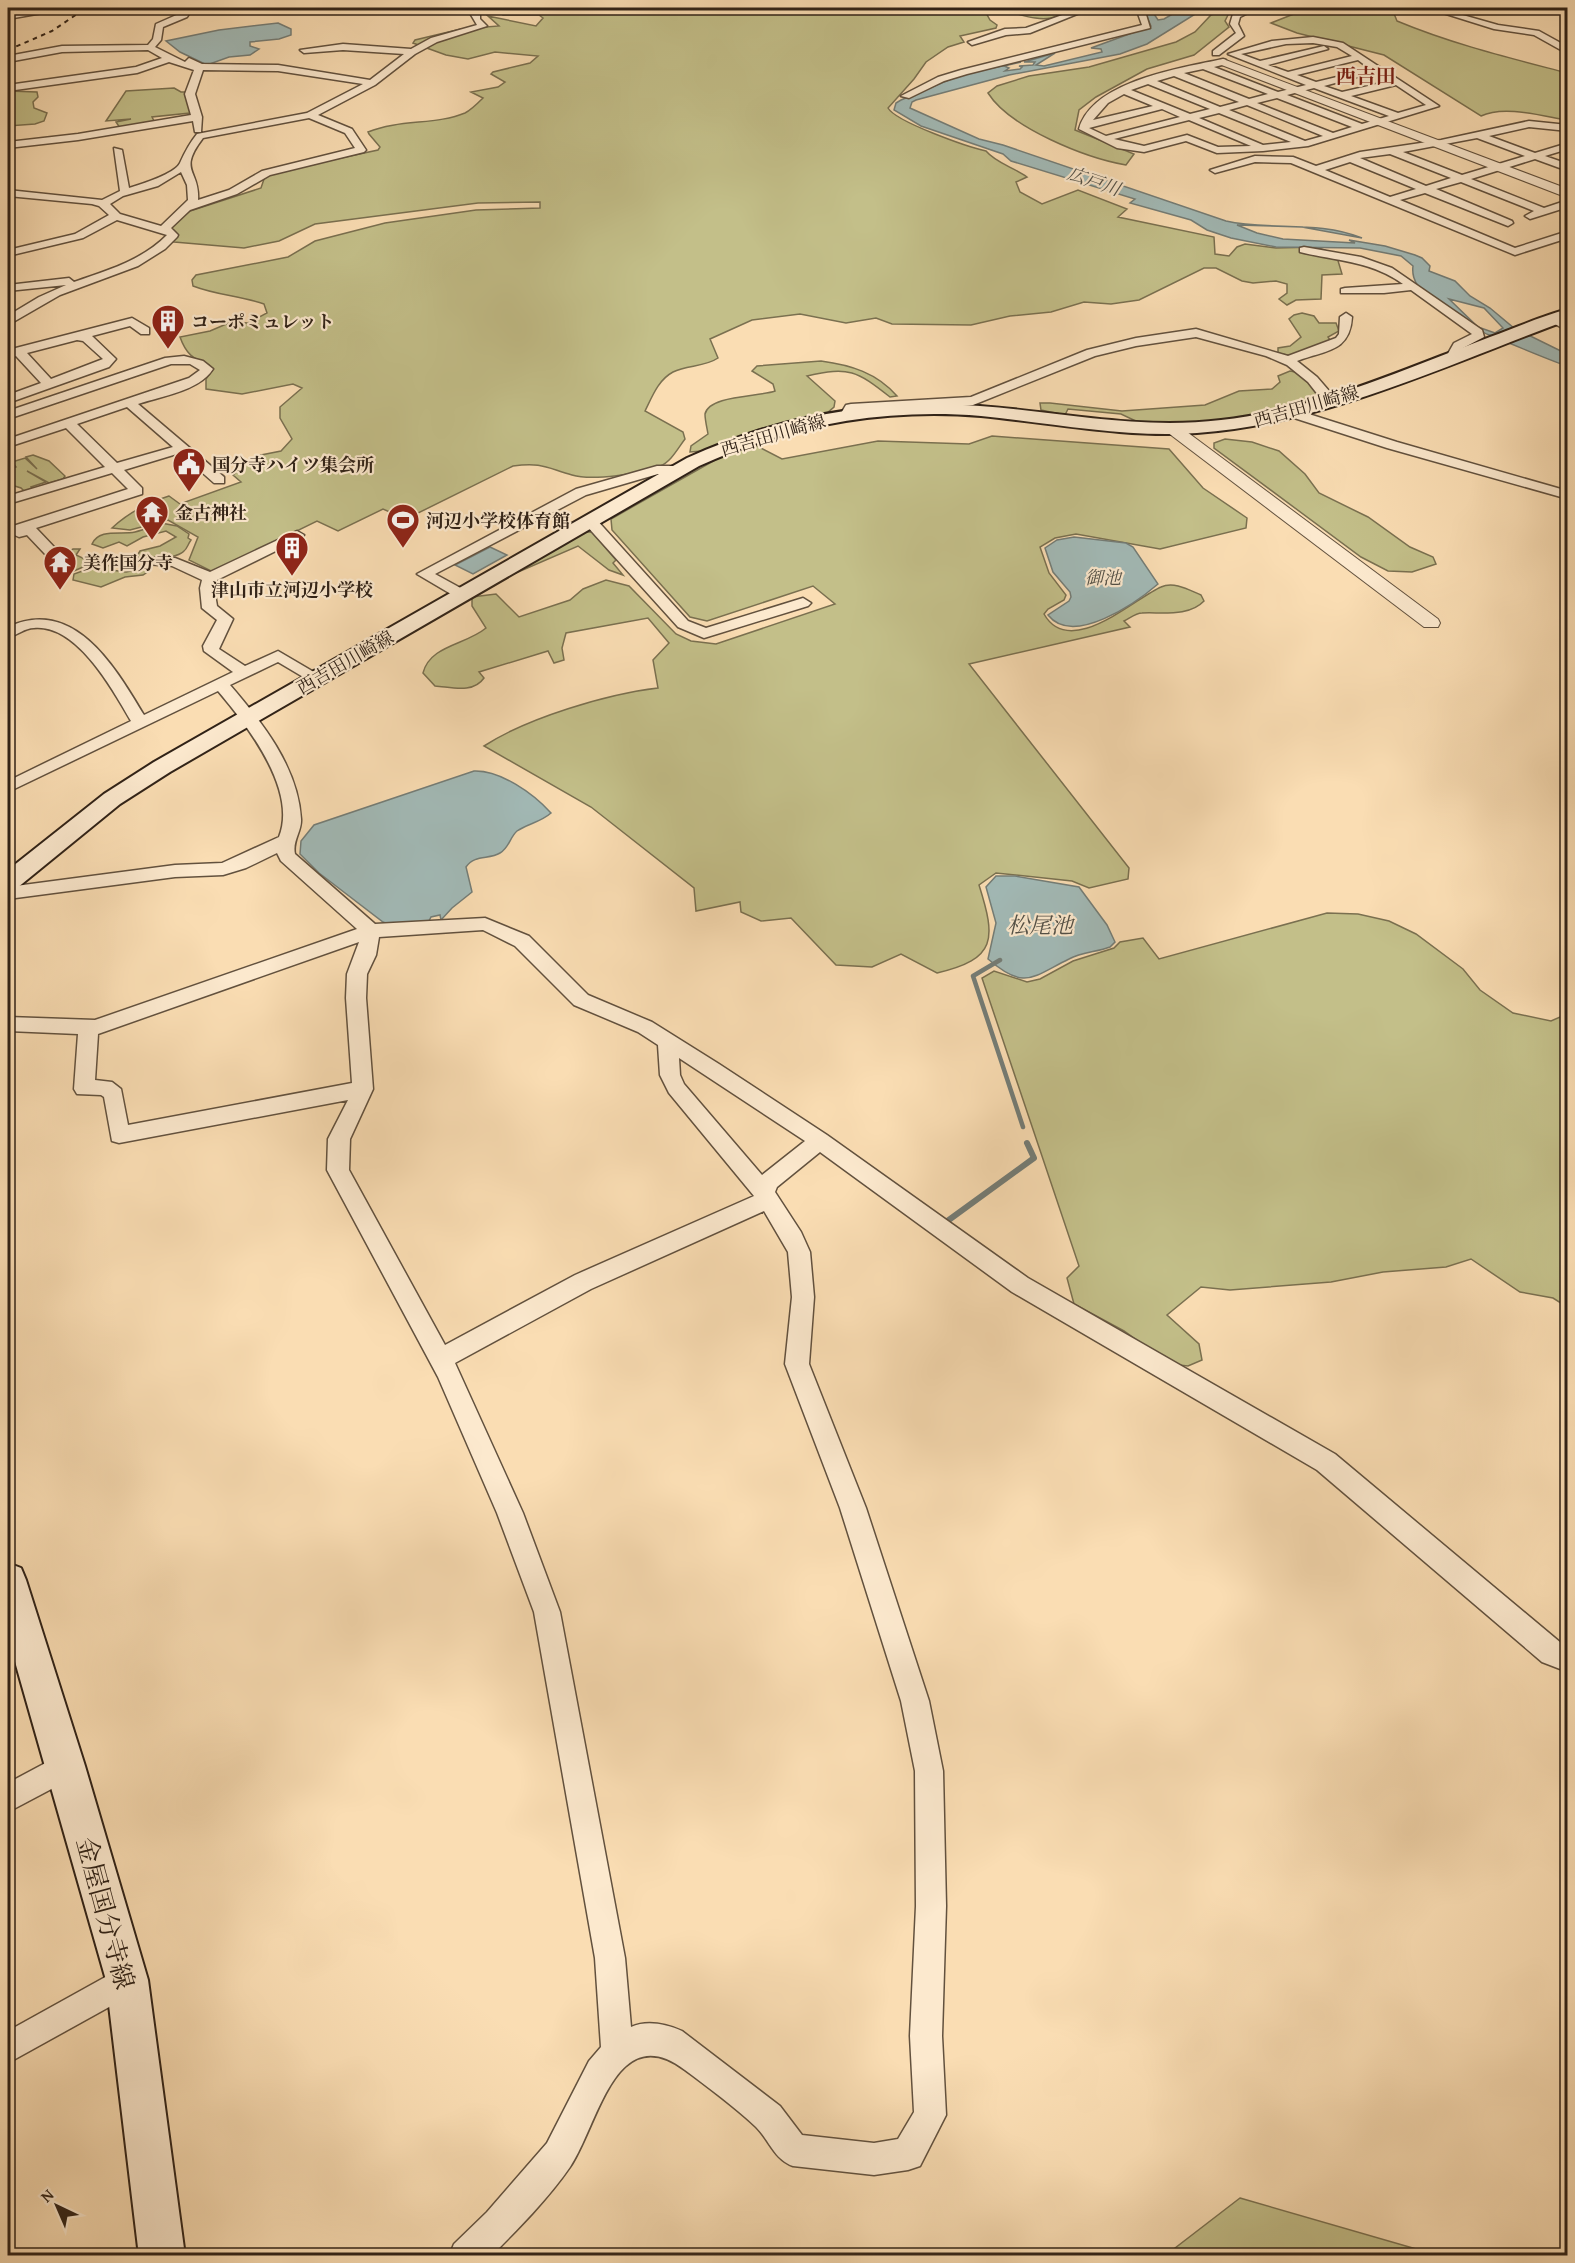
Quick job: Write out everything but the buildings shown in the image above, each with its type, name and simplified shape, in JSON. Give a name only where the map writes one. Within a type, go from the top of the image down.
[{"type":"main road","name":"西吉田川崎線","points":[[8,882],[112,799],[316,678],[590,521],[715,451],[744,440],[846,415],[908,411],[978,411],[1120,427],[1173,429],[1234,424],[1293,413],[1331,402],[1493,341],[1559,321]]},
{"type":"main road","name":"金屋国分寺線","points":[[8,1580],[66,1766],[127,1980],[162,2256]]},
{"type":"street","points":[[8,17],[67,8]]},
{"type":"street","points":[[154,43],[159,26],[184,15],[189,8]]},
{"type":"street","points":[[189,207],[194,196],[184,166],[184,158],[200,136],[310,115],[372,83],[412,51],[441,37],[483,26],[476,20],[476,13],[471,8]]},
{"type":"street","points":[[972,42],[1005,32],[1027,31],[1088,8]]},
{"type":"street","points":[[906,96],[941,79],[964,72],[1131,32],[1148,24],[1140,8]]},
{"type":"street","points":[[1254,8],[1236,16],[1234,24],[1241,34],[1235,41],[1217,51],[1217,58],[1223,62],[1568,194]]},
{"type":"street","points":[[1431,8],[1497,27],[1536,33],[1568,51]]},
{"type":"street","points":[[1223,62],[1147,80],[1099,106],[1085,124],[1084,129],[1120,146],[1144,149],[1187,138],[1216,150],[1263,148],[1305,144],[1360,127],[1399,117],[1434,106],[1340,45],[1285,40],[1232,54],[1399,117]]},
{"type":"street","points":[[154,43],[169,60]]},
{"type":"street","points":[[8,59],[62,49],[100,50],[154,43],[200,68]]},
{"type":"street","points":[[1260,64],[1340,45]]},
{"type":"street","points":[[304,50],[343,47],[412,51]]},
{"type":"street","points":[[1288,75],[1360,57]]},
{"type":"street","points":[[8,88],[137,70],[169,60],[200,68],[278,68],[372,83]]},
{"type":"street","points":[[1204,66],[1360,127]]},
{"type":"street","points":[[200,68],[190,90],[190,102],[197,117],[200,136]]},
{"type":"street","points":[[1104,139],[1378,69]]},
{"type":"street","points":[[1175,73],[1332,136]]},
{"type":"street","points":[[1147,80],[1305,144]]},
{"type":"street","points":[[1343,95],[1398,82]]},
{"type":"street","points":[[1125,91],[1263,148]]},
{"type":"street","points":[[1405,97],[1416,94]]},
{"type":"street","points":[[1371,106],[1394,100]]},
{"type":"street","points":[[1085,124],[1163,106]]},
{"type":"street","points":[[164,230],[173,218],[189,207],[233,192],[266,173],[361,150],[349,131],[310,115]]},
{"type":"street","points":[[8,145],[78,137],[197,117]]},
{"type":"street","points":[[1317,169],[1350,158],[1436,144],[1529,124],[1568,128]]},
{"type":"street","points":[[1515,127],[1536,135]]},
{"type":"street","points":[[1476,135],[1568,168]]},
{"type":"street","points":[[1546,139],[1567,146]]},
{"type":"street","points":[[1390,200],[1567,146]]},
{"type":"street","points":[[117,150],[125,192]]},
{"type":"street","points":[[1389,150],[1543,211]]},
{"type":"street","points":[[1215,170],[1240,162],[1274,158],[1293,160],[1515,252],[1568,234]]},
{"type":"street","points":[[1350,158],[1508,223]]},
{"type":"street","points":[[103,204],[125,192],[154,184],[184,166]]},
{"type":"street","points":[[8,193],[78,199],[103,204],[116,216],[171,232],[172,236],[154,253],[55,293],[30,306],[8,322]]},
{"type":"street","points":[[1472,234],[1565,206]]},
{"type":"street","points":[[8,253],[79,236],[116,216]]},
{"type":"street","points":[[1304,250],[1364,261],[1396,274],[1478,333],[1478,337],[1456,348],[1452,357]]},
{"type":"street","points":[[8,288],[95,278]]},
{"type":"street","points":[[1345,291],[1384,290],[1413,286]]},
{"type":"street","points":[[117,313],[145,331]]},
{"type":"street","points":[[1286,361],[1340,341],[1345,334],[1346,317]]},
{"type":"street","points":[[13,352],[132,322]]},
{"type":"street","points":[[846,415],[851,408],[878,405],[973,401],[1091,353],[1136,342],[1196,333],[1204,334],[1223,343],[1266,350],[1312,378],[1317,388],[1331,402]]},
{"type":"street","points":[[8,399],[109,361],[108,356],[87,338],[80,336]]},
{"type":"street","points":[[13,352],[49,384]]},
{"type":"street","points":[[8,415],[169,361],[190,360],[206,368],[206,372],[197,379],[8,443]]},
{"type":"street","points":[[130,403],[219,480]]},
{"type":"street","points":[[1293,413],[1381,442],[1568,495]]},
{"type":"street","points":[[50,551],[30,530],[19,533],[11,525],[137,491],[69,423]]},
{"type":"street","points":[[1173,429],[1431,623]]},
{"type":"street","points":[[8,500],[183,448]]},
{"type":"street","points":[[462,594],[424,574],[580,492],[657,470],[680,470]]},
{"type":"street","points":[[590,521],[683,624],[694,631],[718,630],[803,603]]},
{"type":"street","points":[[244,672],[212,651],[211,646],[225,619],[210,608],[207,588],[210,578],[297,535]]},
{"type":"street","points":[[151,561],[175,562],[210,578]]},
{"type":"street","points":[[8,617],[25,626]]},
{"type":"street","points":[[8,633],[36,622],[58,627],[90,649],[107,668],[140,722]]},
{"type":"street","points":[[8,787],[278,656],[316,678]]},
{"type":"street","points":[[220,684],[250,717],[284,776],[292,825],[285,841],[285,853],[292,863],[372,931]]},
{"type":"street","points":[[8,893],[175,871],[223,869],[240,864],[285,841]]},
{"type":"street","points":[[8,1024],[88,1028],[372,931],[484,924],[522,941],[582,1000],[645,1027],[668,1041],[820,1141],[1020,1285],[1326,1462],[1552,1653],[1568,1659]]},
{"type":"street","points":[[372,931],[366,955],[357,974],[356,998],[363,1089],[339,1139],[339,1170],[440,1359],[510,1513],[547,1611],[610,1958],[617,2053]]},
{"type":"street","points":[[88,1028],[84,1089],[105,1087],[114,1094],[119,1135],[363,1089]]},
{"type":"street","points":[[466,2256],[499,2224],[559,2155],[600,2072],[617,2053],[641,2038],[671,2042],[769,2117],[794,2150],[874,2159],[908,2154],[930,2115],[926,2036],[931,1906],[929,1771],[915,1701],[853,1508],[797,1364],[803,1297],[799,1252],[793,1238],[766,1196],[676,1088],[670,1075],[668,1041]]},
{"type":"street","points":[[766,1196],[768,1182],[820,1141]]},
{"type":"street","points":[[440,1359],[584,1282],[766,1196]]},
{"type":"street","points":[[8,1798],[66,1766]]},
{"type":"street","points":[[8,2048],[127,1980]]},
{"type":"shaded area","points":[[514,8],[1077,8],[1043,19],[1002,11],[985,11],[990,20],[997,25],[996,28],[960,36],[964,42],[948,47],[926,62],[888,108],[894,114],[918,127],[986,151],[995,159],[1027,177],[1016,182],[1020,192],[1042,204],[1078,190],[1127,209],[1118,217],[1214,237],[1215,254],[1229,256],[1237,247],[1245,244],[1276,248],[1316,247],[1336,254],[1342,274],[1322,275],[1321,299],[1296,300],[1287,305],[1279,299],[1287,293],[1287,284],[1276,281],[1253,283],[1242,281],[1216,268],[1204,268],[1139,300],[1111,304],[1084,302],[1051,312],[1010,316],[971,325],[892,324],[876,318],[846,323],[800,314],[752,320],[710,339],[718,358],[673,372],[659,384],[645,411],[683,432],[685,439],[668,461],[652,469],[616,476],[581,477],[538,465],[513,466],[406,519],[383,509],[338,531],[317,521],[213,572],[189,560],[198,537],[168,520],[130,530],[112,528],[146,505],[169,496],[180,504],[241,482],[233,475],[256,456],[281,451],[292,439],[280,418],[280,407],[302,388],[293,384],[242,394],[206,389],[206,379],[212,371],[209,365],[191,355],[180,337],[210,331],[231,322],[248,323],[267,313],[264,304],[193,286],[192,280],[196,275],[288,257],[315,241],[385,223],[476,210],[540,208],[540,202],[478,203],[315,224],[279,241],[244,248],[174,242],[171,241],[168,229],[190,211],[261,188],[265,176],[275,172],[378,150],[380,147],[368,132],[392,125],[454,117],[467,112],[483,98],[471,92],[498,87],[505,82],[491,74],[493,72],[530,63],[538,56],[495,52],[468,59],[446,55],[413,43],[415,40],[461,29],[499,26],[488,16],[536,26],[543,18],[539,15],[504,15]]},
{"type":"shaded area","points":[[1229,8],[1244,8],[1229,13],[1225,21],[1229,27],[1194,55],[1147,69],[1096,97],[1079,110],[1075,130],[1134,154],[1126,165],[1091,156],[1050,140],[1013,118],[988,93],[997,86],[1029,76],[1089,67],[1176,42],[1195,32],[1211,15]]},
{"type":"shaded area","points":[[1309,8],[1384,8],[1393,11],[1397,21],[1439,37],[1567,73],[1567,120],[1512,111],[1481,116],[1384,55],[1297,33],[1271,23]]},
{"type":"shaded area","points":[[174,88],[187,92],[190,113],[152,117],[155,123],[120,128],[116,122],[131,119],[106,121],[126,91]]},
{"type":"shaded area","points":[[8,91],[37,92],[38,97],[33,102],[34,108],[47,113],[44,121],[8,126]]},
{"type":"shaded area","points":[[1302,313],[1314,316],[1319,323],[1336,323],[1339,331],[1328,337],[1330,340],[1326,343],[1291,356],[1278,353],[1278,348],[1290,346],[1301,337],[1289,319]]},
{"type":"shaded area","points":[[821,361],[863,371],[881,381],[897,396],[890,397],[860,376],[843,371],[807,376],[835,401],[834,407],[827,413],[759,429],[702,451],[690,452],[691,446],[708,434],[705,414],[708,408],[725,400],[775,391],[773,384],[752,371],[757,366]]},
{"type":"shaded area","points":[[1290,371],[1304,377],[1320,396],[1271,413],[1198,423],[1142,424],[1121,414],[1068,409],[1065,415],[1041,410],[1040,403],[1122,411],[1205,405],[1239,391],[1272,389],[1280,382],[1278,376]]},
{"type":"shaded area","points":[[992,436],[1169,449],[1203,488],[1247,518],[1246,528],[1160,549],[1076,534],[1055,538],[1040,547],[1049,573],[1066,595],[1064,600],[1048,609],[1044,614],[1055,626],[1070,631],[1086,629],[1102,622],[1166,585],[1201,595],[1204,601],[1183,612],[1138,614],[1124,621],[1130,627],[969,664],[1129,868],[1128,879],[1089,888],[1072,881],[996,873],[979,885],[988,920],[987,944],[971,961],[957,967],[937,973],[901,954],[872,967],[836,965],[791,918],[761,921],[741,912],[740,902],[696,911],[694,888],[591,807],[484,746],[522,726],[568,709],[615,696],[658,688],[653,660],[669,643],[648,618],[566,633],[562,648],[564,660],[554,663],[548,651],[479,672],[484,678],[468,688],[435,686],[423,673],[427,664],[441,651],[486,628],[472,606],[472,597],[496,594],[519,617],[570,600],[583,589],[606,580],[629,586],[676,634],[691,641],[716,644],[835,604],[813,586],[707,621],[690,617],[612,530],[611,519],[722,456],[753,444],[782,459],[878,441],[969,444]]},
{"type":"shaded area","points":[[1225,439],[1252,442],[1279,451],[1305,474],[1319,493],[1368,517],[1410,547],[1433,557],[1436,564],[1412,572],[1388,571],[1361,557],[1214,448],[1214,443]]},
{"type":"shaded area","points":[[33,455],[49,461],[65,476],[63,479],[49,483],[27,471],[46,482],[31,487],[33,490],[25,492],[21,488],[8,484],[8,470],[16,467],[12,462],[25,458],[37,469],[26,457]]},
{"type":"shaded area","points":[[161,523],[177,526],[189,534],[188,538],[191,540],[185,550],[175,556],[160,558],[146,559],[137,556],[140,551],[160,546],[176,537],[166,531],[143,537],[127,546],[119,542],[103,548],[92,544],[95,539],[105,534],[135,532]]},
{"type":"shaded area","points":[[581,532],[592,532],[616,560],[613,563],[623,575],[609,570],[578,546],[481,588]]},
{"type":"shaded area","points":[[73,549],[80,549],[76,555],[89,561],[90,564],[60,577],[51,577],[50,570],[56,565],[57,559]]},
{"type":"shaded area","points":[[102,564],[110,566],[111,570],[126,572],[145,568],[149,571],[143,575],[125,577],[101,587],[73,580],[74,574]]},
{"type":"shaded area","points":[[1327,913],[1358,914],[1389,921],[1416,934],[1463,969],[1480,990],[1513,1013],[1551,1021],[1567,1014],[1567,1307],[1553,1298],[1520,1292],[1471,1259],[1446,1267],[1383,1272],[1331,1282],[1230,1290],[1201,1287],[1167,1315],[1199,1344],[1202,1360],[1188,1366],[1170,1364],[1124,1331],[1074,1304],[1067,1278],[1079,1266],[982,978],[994,971],[1027,982],[1040,979],[1073,961],[1114,948],[1120,942],[1143,938],[1159,959]]},
{"type":"shaded area","points":[[1240,2198],[1437,2255],[1166,2255]]},
{"type":"water","name":"広戸川","points":[[1143,8],[1150,8],[1158,20],[1183,8],[1205,8],[1147,44],[1120,54],[1009,75],[916,100],[912,102],[910,108],[979,139],[1003,145],[1226,221],[1329,229],[1362,238],[1302,227],[1237,225],[1257,233],[1283,239],[1355,243],[1349,240],[1385,246],[1415,255],[1430,266],[1429,271],[1455,281],[1470,296],[1490,308],[1514,328],[1567,354],[1567,366],[1482,332],[1463,320],[1419,287],[1414,277],[1413,266],[1401,256],[1360,248],[1276,247],[1231,238],[1207,230],[1191,220],[1130,203],[1135,199],[1011,161],[1003,154],[921,126],[894,110],[896,103],[901,100],[963,74],[1021,62],[1004,66],[1009,68],[1005,71],[1020,69],[1022,67],[1019,66],[1033,65],[1035,62],[1024,62],[1055,53],[1036,65],[1044,66],[1102,52],[1101,49],[1091,48],[1151,26]],"holes":[[[1449,299],[1484,308],[1503,328],[1495,333],[1478,327]]]},
{"type":"water","points":[[278,23],[291,29],[291,35],[279,39],[250,42],[250,46],[259,49],[250,55],[229,57],[207,65],[180,52],[166,41],[219,30]]},
{"type":"water","name":"御池","points":[[1074,537],[1126,543],[1133,547],[1158,584],[1120,611],[1104,619],[1073,626],[1059,624],[1048,615],[1069,601],[1071,597],[1070,592],[1053,572],[1045,548],[1057,540]]},
{"type":"water","points":[[490,547],[507,555],[473,574],[455,565]]},
{"type":"water","points":[[474,771],[494,774],[516,784],[551,813],[517,831],[500,853],[470,863],[466,867],[472,892],[441,920],[440,915],[431,917],[428,923],[391,925],[383,922],[319,873],[300,854],[301,841],[314,825]]},
{"type":"water","name":"松尾池","points":[[996,876],[1015,876],[1079,887],[1107,925],[1115,942],[1110,947],[1084,953],[1028,978],[1011,975],[988,959],[996,923],[986,887]]},
{"type":"waterway","points":[[1000,960],[973,976],[1023,1127]]},
{"type":"waterway","points":[[946,1222],[1034,1158],[1027,1143]]},
{"type":"railway","points":[[8,50],[52,31],[86,8]]},
{"type":"place","name":"コーポミュレット","points":[[168,350]]},
{"type":"place","name":"国分寺ハイツ集会所","points":[[189,493]]},
{"type":"place","name":"金古神社","points":[[152,541]]},
{"type":"place","name":"河辺小学校体育館","points":[[403,549]]},
{"type":"place","name":"津山市立河辺小学校","points":[[292,577]]},
{"type":"place","name":"美作国分寺","points":[[60,591]]},
{"type":"district","name":"西吉田","points":[[1366,75]]}]
